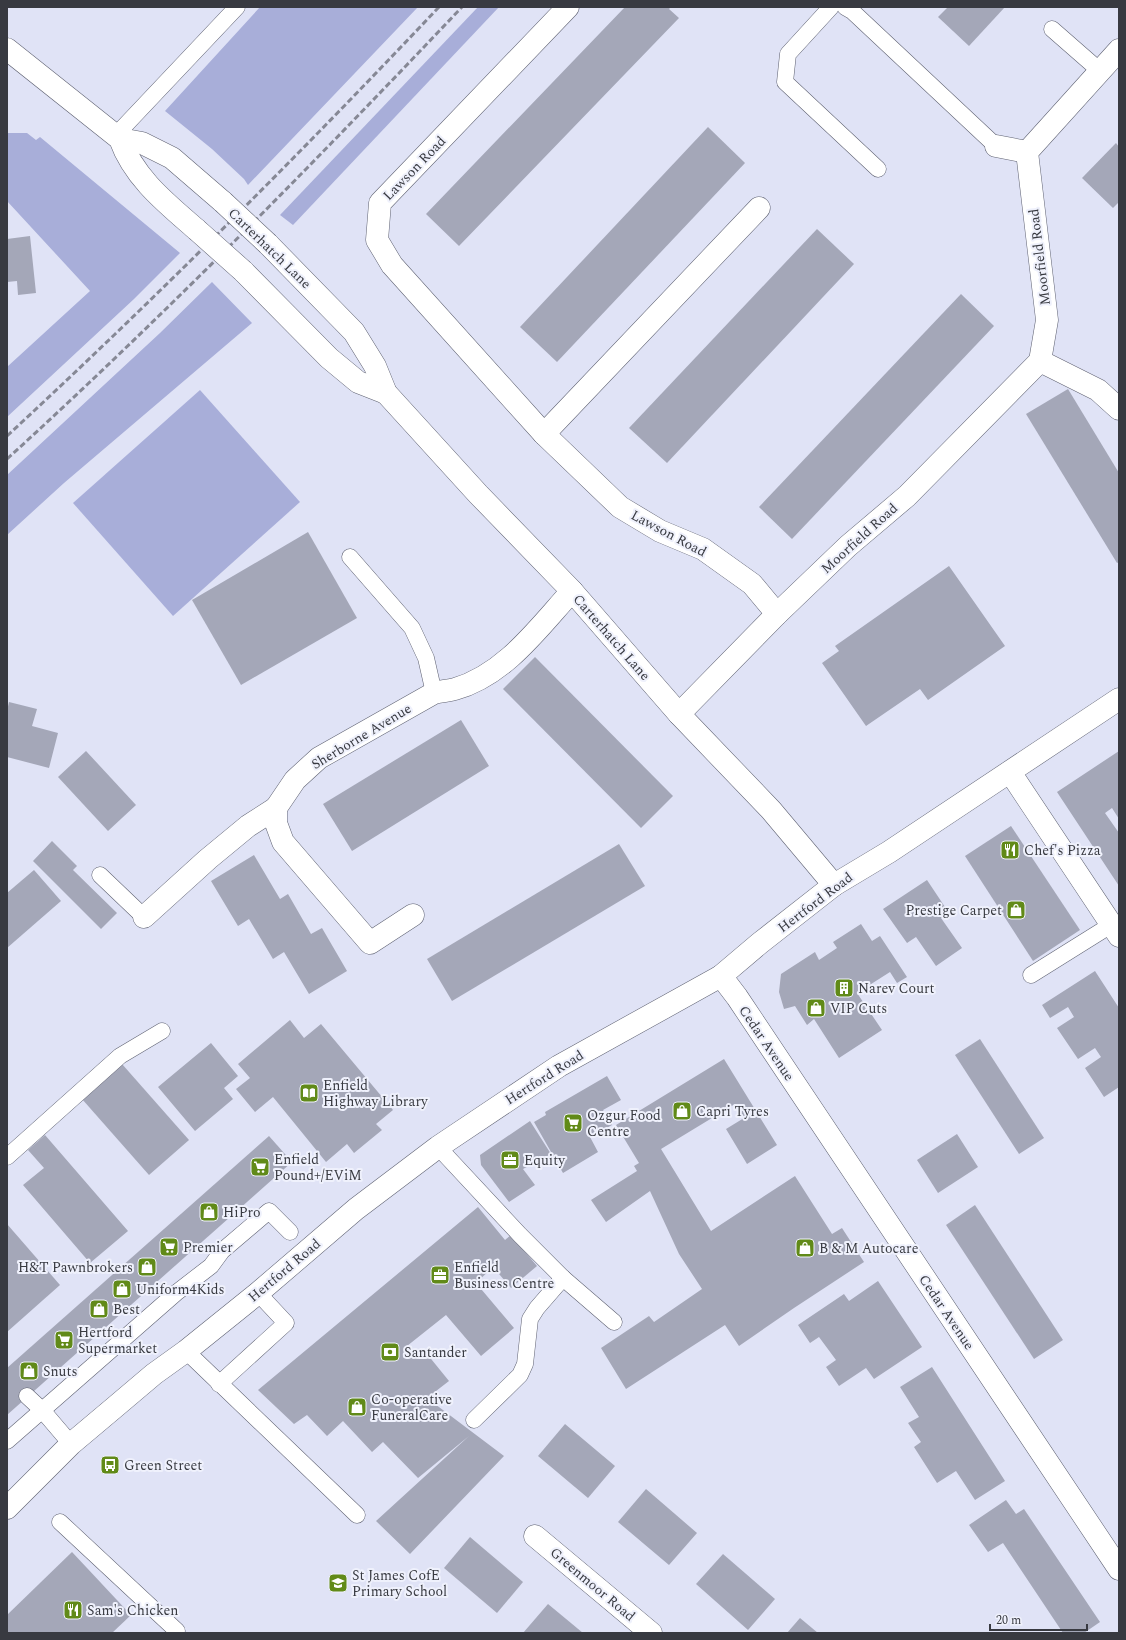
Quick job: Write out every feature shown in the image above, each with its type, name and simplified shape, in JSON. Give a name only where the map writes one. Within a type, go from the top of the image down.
[{"type":"street","name":"Lawson Road","points":[[568,7],[380,203],[377,240],[392,265],[544,434],[620,506],[660,531],[702,549],[752,584],[777,614]]},
{"type":"street","name":"Carterhatch Lane","points":[[7,49],[118,137],[142,143],[172,158],[223,202],[268,244],[354,332],[375,366],[386,393],[478,494],[572,591],[679,714],[771,810],[834,885]]},
{"type":"street","points":[[996,146],[1027,152],[1119,50]]},
{"type":"street","name":"Carterhatch Lane","points":[[118,137],[126,154],[150,188],[243,271],[330,358],[358,382],[386,393]]},
{"type":"street","name":"Moorfield Road","points":[[679,714],[777,614],[848,546],[906,496],[1040,361],[1047,320],[1027,152]]},
{"type":"street","points":[[544,434],[759,208]]},
{"type":"street","points":[[1040,361],[1098,390],[1119,409]]},
{"type":"street","name":"Sherborne Avenue","points":[[276,808],[295,780],[319,758],[434,693],[455,689],[470,683],[499,666],[520,648],[572,591]]},
{"type":"street","name":"Hertford Road","points":[[7,1508],[71,1444],[154,1374],[186,1351],[258,1293],[356,1210],[438,1147],[559,1066],[721,976],[760,943],[834,885],[888,852],[1119,699]]},
{"type":"street","points":[[1010,772],[1115,930]]},
{"type":"street","points":[[276,808],[276,823],[283,842],[370,943],[413,915]]},
{"type":"street","points":[[144,917],[208,859],[248,826],[276,808]]},
{"type":"street","name":"Cedar Avenue","points":[[721,976],[737,997],[1119,1569]]},
{"type":"street","name":"Greenmoor Road","points":[[535,1536],[651,1633]]},
{"type":"lane","points":[[118,137],[237,7]]},
{"type":"lane","points":[[831,7],[788,54],[785,82],[878,169]]},
{"type":"lane","points":[[845,7],[852,11],[996,146]]},
{"type":"lane","points":[[1052,29],[1100,71]]},
{"type":"lane","points":[[350,557],[412,628],[426,658],[434,693]]},
{"type":"lane","points":[[100,875],[144,917]]},
{"type":"lane","points":[[1031,976],[1115,930]]},
{"type":"lane","points":[[7,1157],[120,1056],[162,1031]]},
{"type":"lane","points":[[438,1147],[520,1235],[563,1278],[614,1322]]},
{"type":"lane","name":"Hertford Road","points":[[7,1440],[176,1293],[211,1266],[222,1251],[269,1211],[290,1232]]},
{"type":"lane","points":[[474,1420],[520,1376],[525,1364],[530,1319],[537,1308],[563,1278]]},
{"type":"lane","points":[[220,1384],[286,1323],[258,1293]]},
{"type":"lane","points":[[186,1351],[357,1516]]},
{"type":"lane","points":[[27,1396],[42,1410],[71,1444]]},
{"type":"lane","points":[[60,1522],[177,1631]]},
{"type":"shaded area","points":[[260,7],[418,7],[248,185],[244,179],[212,149],[165,111]]},
{"type":"shaded area","points":[[478,7],[499,7],[293,225],[280,215]]},
{"type":"shaded area","points":[[7,133],[27,133],[36,140],[40,137],[180,253],[134,299],[7,417],[7,367],[90,291],[7,201]]},
{"type":"shaded area","points":[[212,282],[252,323],[64,483],[7,535],[7,475],[160,333]]},
{"type":"shaded area","points":[[200,390],[300,502],[173,616],[73,503]]},
{"type":"building","points":[[625,7],[671,7],[669,9],[679,18],[459,246],[426,214]]},
{"type":"building","points":[[948,7],[1005,7],[969,46],[938,17]]},
{"type":"building","points":[[708,127],[745,163],[557,362],[520,327]]},
{"type":"building","points":[[1116,143],[1119,147],[1119,202],[1113,208],[1082,178]]},
{"type":"building","points":[[817,229],[854,264],[667,463],[629,428]]},
{"type":"building","points":[[30,236],[36,293],[18,295],[17,281],[7,282],[7,239]]},
{"type":"building","points":[[961,294],[994,326],[792,539],[759,507]]},
{"type":"building","points":[[1068,389],[1119,473],[1119,562],[1117,563],[1026,414]]},
{"type":"building","points":[[308,532],[357,618],[241,685],[192,600]]},
{"type":"building","points":[[949,566],[1005,646],[928,700],[920,689],[866,726],[822,663],[839,651],[835,646]]},
{"type":"building","points":[[535,657],[673,796],[641,828],[503,689]]},
{"type":"building","points":[[9,702],[37,709],[32,726],[58,733],[49,768],[7,757],[7,711]]},
{"type":"building","points":[[461,720],[489,766],[352,851],[323,804]]},
{"type":"building","points":[[86,751],[136,805],[108,831],[58,777]]},
{"type":"building","points":[[1119,751],[1119,819],[1112,808],[1105,813],[1119,833],[1119,886],[1057,792]]},
{"type":"building","points":[[1011,826],[1080,930],[1033,961],[965,856]]},
{"type":"building","points":[[52,841],[77,866],[73,870],[117,913],[101,929],[33,861]]},
{"type":"building","points":[[619,844],[645,886],[452,1001],[427,959]]},
{"type":"building","points":[[254,855],[280,899],[288,894],[311,934],[322,928],[347,971],[309,994],[284,952],[273,959],[249,919],[238,926],[211,881]]},
{"type":"building","points":[[34,870],[61,901],[7,948],[7,893]]},
{"type":"building","points":[[927,880],[949,913],[941,918],[962,948],[936,966],[916,937],[907,943],[883,909]]},
{"type":"building","name":"Narev Court","points":[[861,924],[872,941],[880,936],[907,977],[897,983],[890,972],[857,993],[882,1030],[839,1058],[814,1019],[807,1025],[795,1006],[784,1009],[779,992],[781,974],[815,952],[819,960],[837,948],[833,942]]},
{"type":"building","points":[[1095,971],[1119,1008],[1119,1087],[1104,1097],[1085,1068],[1101,1057],[1095,1048],[1078,1059],[1057,1028],[1074,1017],[1068,1007],[1050,1018],[1042,1005]]},
{"type":"building","name":"Enfield Highway Library","points":[[290,1020],[304,1038],[321,1024],[393,1110],[376,1124],[382,1130],[354,1153],[347,1144],[326,1162],[273,1097],[255,1112],[236,1089],[250,1078],[238,1064]]},
{"type":"building","points":[[980,1039],[1044,1138],[1019,1154],[955,1055]]},
{"type":"building","points":[[211,1043],[238,1076],[224,1088],[233,1099],[195,1131],[158,1087]]},
{"type":"building","points":[[724,1059],[777,1145],[747,1164],[726,1129],[744,1118],[735,1104],[661,1149],[711,1231],[795,1176],[832,1234],[842,1228],[864,1262],[739,1346],[725,1325],[626,1389],[601,1348],[649,1316],[654,1322],[702,1289],[679,1254],[650,1191],[606,1222],[591,1200],[637,1171],[634,1166],[639,1163],[616,1125]]},
{"type":"building","points":[[122,1064],[189,1140],[149,1175],[82,1099]]},
{"type":"building","name":"Ozgur Food Centre","points":[[607,1076],[621,1100],[603,1110],[612,1125],[590,1137],[598,1152],[563,1173],[534,1122],[546,1115],[545,1112]]},
{"type":"building","name":"Equity","points":[[530,1121],[551,1154],[523,1169],[535,1185],[509,1202],[481,1165],[480,1155]]},
{"type":"building","points":[[957,1134],[978,1167],[938,1193],[917,1160]]},
{"type":"building","points":[[45,1135],[128,1231],[90,1263],[23,1185],[44,1168],[28,1150]]},
{"type":"building","points":[[269,1136],[292,1162],[7,1415],[7,1368]]},
{"type":"building","points":[[975,1205],[1063,1340],[1034,1359],[946,1225]]},
{"type":"building","points":[[478,1207],[505,1240],[511,1235],[537,1266],[511,1288],[493,1267],[476,1283],[514,1328],[481,1356],[446,1315],[407,1346],[415,1356],[423,1349],[449,1381],[427,1398],[504,1456],[410,1554],[376,1521],[469,1436],[418,1478],[383,1442],[372,1452],[343,1421],[327,1436],[307,1415],[294,1424],[258,1390]]},
{"type":"building","points":[[7,1224],[60,1285],[7,1332]]},
{"type":"building","points":[[878,1281],[922,1347],[874,1379],[866,1368],[839,1386],[826,1367],[836,1360],[819,1337],[810,1343],[798,1325],[844,1294],[849,1301]]},
{"type":"building","points":[[932,1367],[1005,1481],[975,1500],[956,1471],[937,1483],[914,1447],[921,1442],[908,1423],[919,1417],[900,1387]]},
{"type":"building","points":[[565,1424],[615,1466],[588,1498],[538,1456]]},
{"type":"building","points":[[646,1489],[697,1533],[669,1565],[618,1522]]},
{"type":"building","points":[[1006,1500],[1016,1514],[1024,1509],[1100,1622],[1084,1633],[1063,1633],[1003,1543],[988,1552],[969,1525]]},
{"type":"building","points":[[470,1537],[523,1582],[497,1613],[444,1568]]},
{"type":"building","points":[[72,1552],[131,1615],[112,1633],[7,1633],[7,1615]]},
{"type":"building","points":[[723,1554],[775,1599],[748,1630],[696,1584]]},
{"type":"building","points":[[548,1604],[583,1633],[523,1633]]},
{"type":"building","points":[[800,1618],[818,1633],[787,1633]]},
{"type":"railway","points":[[7,436],[63,384],[227,225],[334,117],[439,7]]},
{"type":"railway","points":[[7,459],[182,294],[351,123],[462,7]]},
{"type":"place","name":"Chef's Pizza","points":[[1010,850]]},
{"type":"place","name":"Prestige Carpet","points":[[1016,910]]},
{"type":"place","name":"Narev Court","points":[[844,988]]},
{"type":"place","name":"VIP Cuts","points":[[816,1008]]},
{"type":"place","name":"Enfield Highway Library","points":[[309,1093]]},
{"type":"place","name":"Capri Tyres","points":[[682,1111]]},
{"type":"place","name":"Ozgur Food Centre","points":[[573,1123]]},
{"type":"place","name":"Equity","points":[[510,1160]]},
{"type":"place","name":"Enfield Pound+/EViM","points":[[260,1167]]},
{"type":"place","name":"HiPro","points":[[209,1212]]},
{"type":"place","name":"Premier","points":[[169,1247]]},
{"type":"place","name":"B & M Autocare","points":[[805,1248]]},
{"type":"place","name":"H&T Pawnbrokers","points":[[147,1267]]},
{"type":"place","name":"Enfield Business Centre","points":[[440,1275]]},
{"type":"place","name":"Uniform4Kids","points":[[122,1289]]},
{"type":"place","name":"Best","points":[[99,1309]]},
{"type":"place","name":"Hertford Supermarket","points":[[64,1340]]},
{"type":"place","name":"Santander","points":[[390,1352]]},
{"type":"place","name":"Snuts","points":[[29,1371]]},
{"type":"place","name":"Co-operative FuneralCare","points":[[357,1407]]},
{"type":"place","name":"Green Street","points":[[110,1465]]},
{"type":"place","name":"St James CofE Primary School","points":[[338,1583]]},
{"type":"place","name":"Sam's Chicken","points":[[73,1610]]}]
